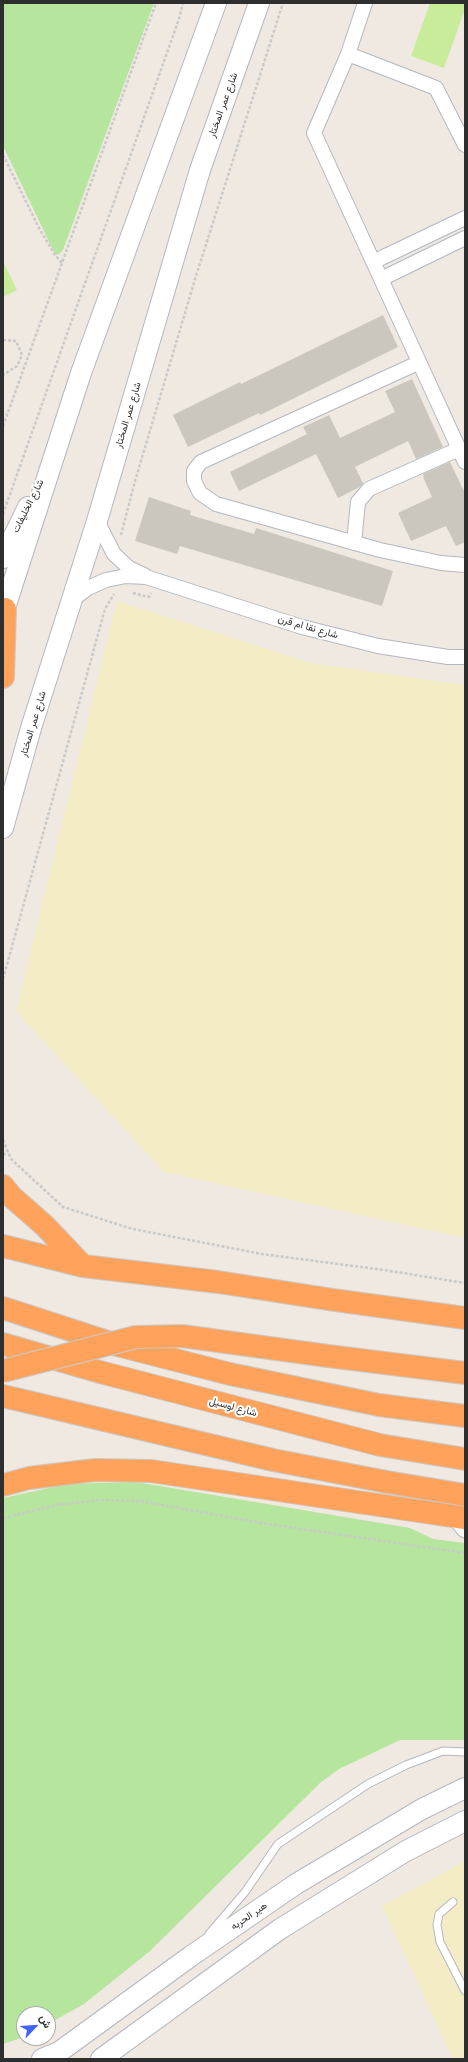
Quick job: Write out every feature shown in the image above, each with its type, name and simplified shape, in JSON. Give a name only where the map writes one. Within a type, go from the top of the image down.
[{"type":"highway","points":[[3,677],[4,612]]},
{"type":"highway","points":[[3,1186],[12,1197],[45,1226],[83,1266]]},
{"type":"highway","points":[[3,1246],[83,1266],[218,1282],[465,1318]]},
{"type":"highway","points":[[3,1258],[47,1257]]},
{"type":"highway","points":[[3,1308],[117,1345],[230,1374],[379,1404],[465,1416]]},
{"type":"highway","points":[[3,1371],[136,1337],[182,1336],[465,1373]]},
{"type":"highway","name":"شارع لوسيل","points":[[3,1344],[100,1372],[380,1445],[465,1459]]},
{"type":"highway","points":[[3,1396],[272,1460],[386,1482],[465,1495]]},
{"type":"highway","points":[[3,1485],[30,1478],[95,1470],[151,1472],[456,1517]]},
{"type":"main road","points":[[4,612],[94,336],[216,3]]},
{"type":"main road","name":"شارع عمر المختار","points":[[3,828],[31,728],[97,521],[200,170],[259,3]]},
{"type":"main road","name":"شارع الخليفات","points":[[3,558],[20,521],[55,455]]},
{"type":"main road","name":"هير الحربه","points":[[42,2059],[60,2052],[191,1956],[296,1884],[422,1809],[465,1788]]},
{"type":"main road","points":[[101,2059],[280,1929],[406,1851],[465,1821]]},
{"type":"street","points":[[354,543],[358,502],[369,489],[462,456],[418,363],[314,133],[348,54],[365,3]]},
{"type":"street","points":[[348,54],[436,88],[465,145]]},
{"type":"street","points":[[373,262],[465,218]]},
{"type":"street","points":[[380,280],[465,238]]},
{"type":"street","points":[[418,363],[201,462],[194,471],[194,481],[200,493],[216,504],[354,543],[441,562],[465,565]]},
{"type":"street","name":"شارع نقا ام قرن","points":[[97,521],[114,554],[129,568],[156,580],[302,627],[356,640],[440,656],[465,658]]},
{"type":"street","name":"شارع نقا ام قرن","points":[[72,600],[88,588],[116,578],[136,576],[156,580]]},
{"type":"lane","points":[[456,1517],[462,1533],[465,1534]]},
{"type":"lane","points":[[191,1956],[245,1892],[278,1844],[368,1784],[406,1765],[443,1751],[465,1752]]},
{"type":"lane","points":[[453,1902],[439,1914],[437,1926],[440,1942],[465,1991]]},
{"type":"path","points":[[3,426],[156,3]]},
{"type":"path","points":[[3,514],[179,19],[183,3]]},
{"type":"path","points":[[121,536],[135,481],[196,276],[283,3]]},
{"type":"path","points":[[3,155],[39,228],[54,255],[62,263]]},
{"type":"path","points":[[3,340],[16,341],[22,354],[17,366],[3,375]]},
{"type":"path","points":[[128,591],[149,597],[156,580]]},
{"type":"path","points":[[3,979],[105,609],[112,596],[117,592]]},
{"type":"path","points":[[3,1140],[10,1159],[63,1207],[133,1229],[262,1254],[384,1270],[465,1283]]},
{"type":"path","points":[[3,1155],[8,1152]]},
{"type":"path","points":[[3,1518],[57,1505],[100,1500],[140,1501],[261,1523],[465,1553]]},
{"type":"green space","points":[[3,3],[154,3],[63,250],[58,255],[55,254],[3,146]]},
{"type":"green space","points":[[430,3],[465,3],[465,9],[444,68],[411,56]]},
{"type":"green space","points":[[3,261],[17,290],[3,297]]},
{"type":"green space","points":[[136,1482],[410,1528],[433,1539],[465,1543],[465,1740],[400,1740],[339,1769],[320,1783],[150,1951],[84,2004],[56,2020],[56,2006],[16,2006],[16,2040],[3,2044],[3,1498],[67,1484]]},
{"type":"sand","points":[[117,601],[311,663],[465,685],[465,1238],[164,1172],[16,1011]]},
{"type":"sand","points":[[465,1861],[465,2059],[453,2059],[382,1906]]},
{"type":"building","points":[[383,315],[398,347],[260,415],[259,413],[188,447],[173,415],[240,382],[241,384]]},
{"type":"building","points":[[412,379],[443,447],[416,459],[408,441],[355,467],[363,483],[360,487],[338,498],[316,454],[239,491],[230,472],[307,434],[303,427],[329,415],[340,438],[395,412],[385,391]]},
{"type":"building","points":[[450,462],[465,493],[465,542],[456,546],[446,526],[411,541],[398,513],[432,497],[423,474]]},
{"type":"building","points":[[149,497],[191,511],[190,515],[254,534],[256,528],[393,571],[382,606],[180,546],[177,554],[135,541]]}]
